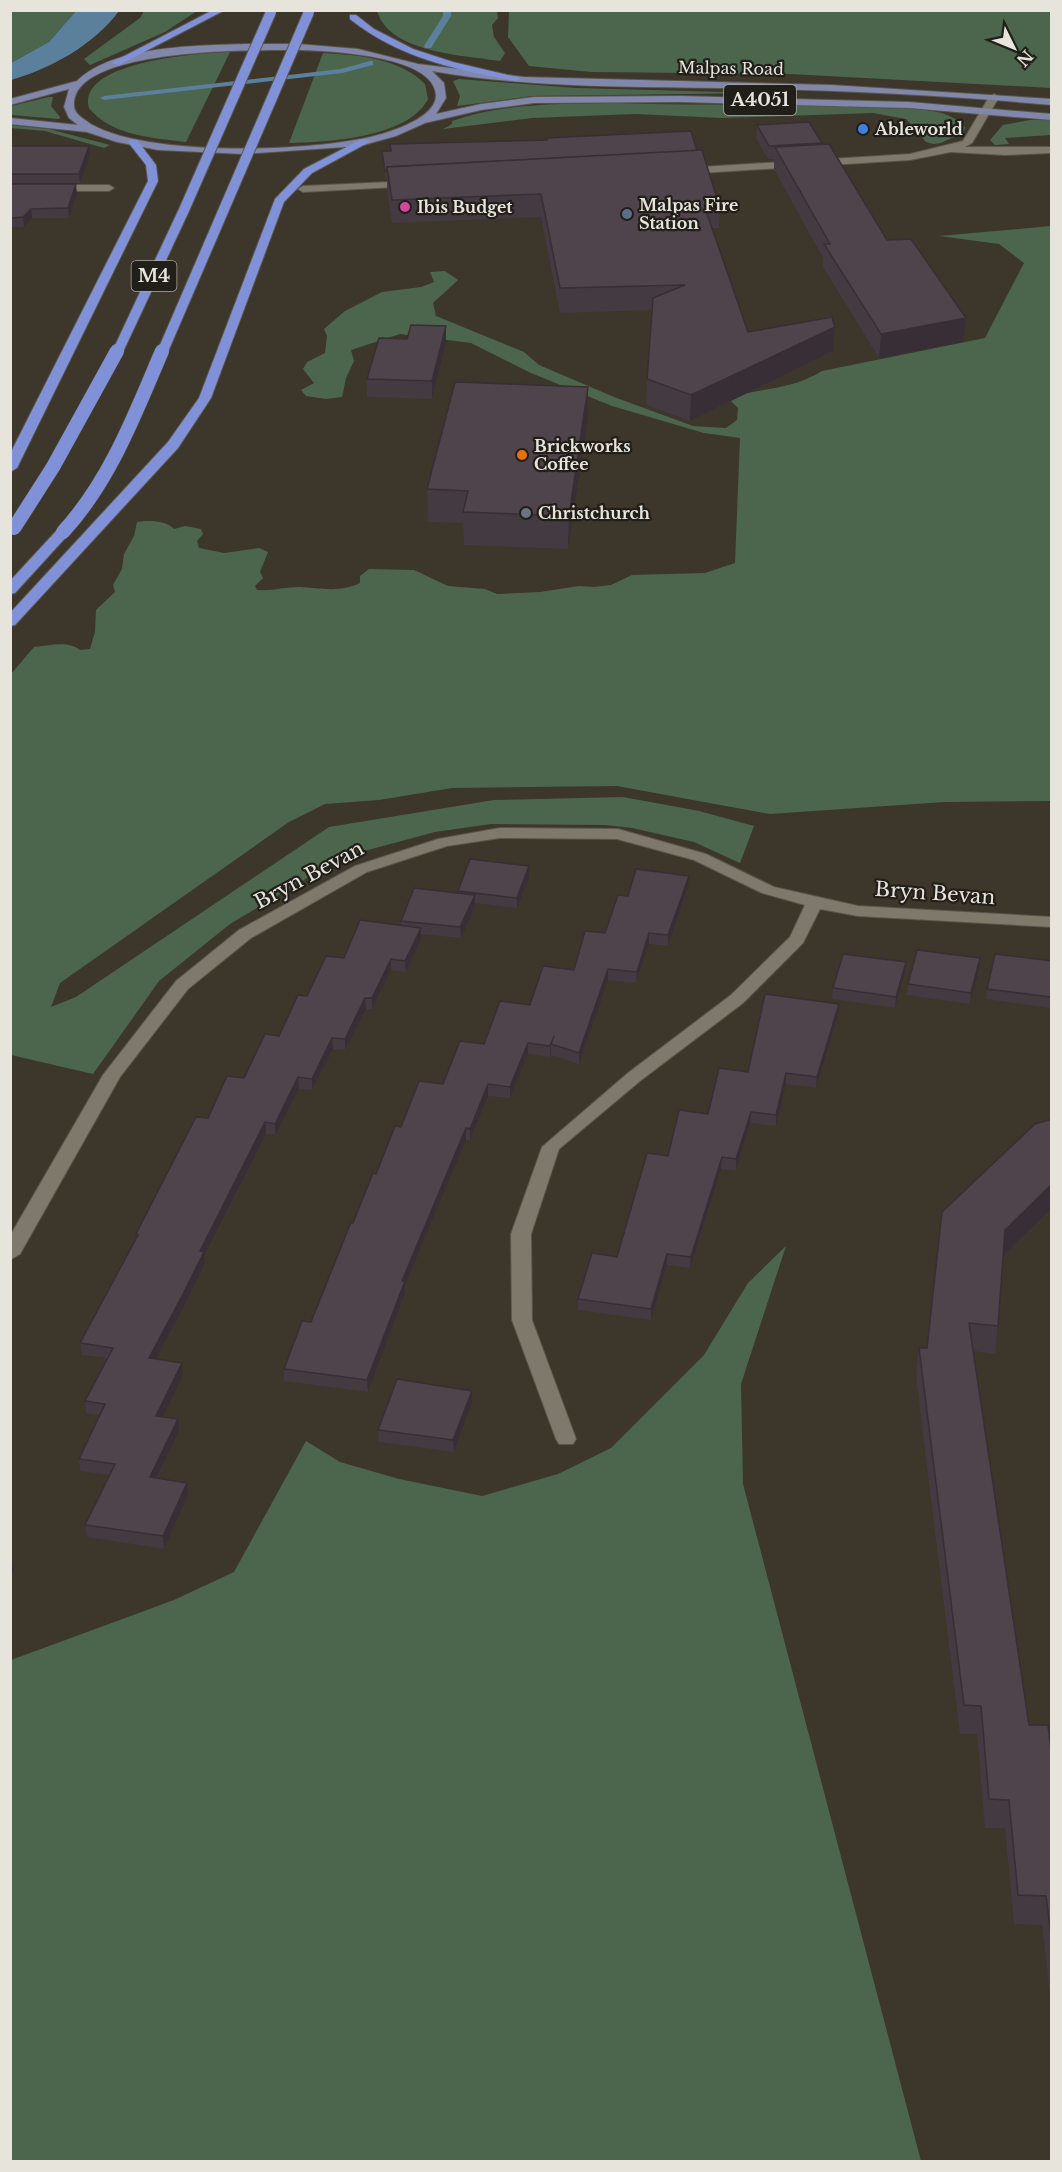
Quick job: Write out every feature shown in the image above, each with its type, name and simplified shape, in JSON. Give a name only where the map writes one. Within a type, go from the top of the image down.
[{"type":"highway","points":[[116,63],[207,20],[221,10]]},
{"type":"highway","name":"M4","points":[[12,530],[49,476],[135,318],[272,10]]},
{"type":"highway","name":"M4","points":[[10,590],[76,518],[121,447],[310,10]]},
{"type":"highway","points":[[351,29],[354,14]]},
{"type":"highway","points":[[354,14],[376,36],[418,56],[516,78]]},
{"type":"highway","points":[[366,43],[392,58]]},
{"type":"highway","points":[[10,622],[93,535],[173,445],[205,398],[279,201],[298,180],[319,164],[366,141]]},
{"type":"highway","name":"M4","points":[[10,468],[153,181],[151,165],[133,142]]},
{"type":"main road","points":[[10,102],[77,84],[93,73],[116,63],[183,50],[327,48],[392,58],[411,64],[434,78],[442,93],[441,100],[422,121]]},
{"type":"main road","name":"Malpas Road","points":[[411,64],[461,73],[516,78],[887,89],[1052,102]]},
{"type":"main road","points":[[77,84],[68,99],[69,108],[85,129]]},
{"type":"main road","name":"Malpas Road","points":[[85,129],[133,142],[229,150],[313,148],[366,141],[422,121],[481,107],[534,100],[574,99],[806,101],[1052,117]]},
{"type":"main road","points":[[10,121],[85,129]]},
{"type":"street","points":[[669,171],[910,157],[947,150],[967,143],[994,97]]},
{"type":"street","points":[[947,150],[1005,152],[1052,150]]},
{"type":"street","points":[[303,189],[421,183]]},
{"type":"street","points":[[10,188],[110,188]]},
{"type":"street","name":"Bryn Bevan","points":[[10,1254],[112,1075],[182,985],[245,934],[361,869],[444,842],[500,832],[618,834],[700,858],[768,890],[815,903],[858,911],[1052,922]]},
{"type":"street","points":[[566,1439],[522,1320],[521,1234],[551,1147],[634,1077],[737,999],[796,939],[815,903]]},
{"type":"green space","points":[[11,11],[76,11],[49,42],[11,63]]},
{"type":"green space","points":[[144,11],[197,11],[165,32],[90,65],[84,59],[140,18]]},
{"type":"green space","points":[[377,11],[497,11],[498,18],[492,25],[494,37],[505,53],[500,61],[448,54],[412,44],[396,36],[384,25]]},
{"type":"green space","points":[[509,11],[1051,11],[1051,88],[790,74],[591,72],[529,66],[508,37]]},
{"type":"green space","points":[[230,52],[186,142],[147,137],[121,130],[109,125],[89,108],[90,92],[101,80],[120,70],[169,58]]},
{"type":"green space","points":[[323,53],[364,57],[403,68],[425,84],[428,99],[418,112],[386,130],[345,139],[289,143]]},
{"type":"green space","points":[[459,79],[576,88],[765,93],[532,96],[457,106],[460,96],[453,81]]},
{"type":"green space","points":[[53,97],[51,106],[60,117],[59,119],[11,115],[11,106]]},
{"type":"green space","points":[[613,103],[911,109],[942,113],[954,118],[965,127],[964,132],[941,143],[933,144],[926,142],[906,119],[873,113],[723,118],[635,114],[532,118],[443,129],[452,124],[452,121],[491,111],[552,104]]},
{"type":"green space","points":[[1030,120],[1051,120],[1051,135],[1005,138],[1009,144],[995,145],[990,140],[1003,125]]},
{"type":"green space","points":[[11,125],[49,129],[110,145],[104,148],[45,131],[11,128]]},
{"type":"green space","points":[[1051,226],[1051,801],[944,802],[770,814],[617,786],[452,788],[379,800],[325,804],[289,822],[60,983],[51,1007],[76,997],[329,827],[494,800],[623,797],[699,811],[754,826],[740,863],[694,842],[632,828],[605,825],[491,824],[435,832],[342,857],[230,924],[159,981],[93,1074],[11,1055],[11,674],[34,647],[64,644],[80,650],[90,649],[95,632],[96,610],[115,592],[113,585],[122,569],[124,554],[134,536],[137,522],[162,522],[174,529],[185,526],[201,529],[203,534],[197,541],[199,548],[224,553],[259,548],[268,552],[260,572],[263,578],[255,586],[257,590],[299,587],[345,588],[360,583],[360,576],[369,569],[414,570],[448,586],[485,589],[497,594],[540,592],[579,586],[611,585],[632,575],[705,573],[735,563],[740,438],[704,433],[612,406],[531,373],[471,343],[400,334],[351,350],[354,361],[346,378],[342,397],[326,399],[306,396],[301,390],[314,383],[303,369],[307,362],[325,353],[327,336],[324,329],[345,311],[382,292],[421,287],[434,282],[430,272],[445,271],[458,280],[433,303],[436,316],[524,352],[539,365],[614,397],[693,426],[726,428],[737,420],[738,408],[728,398],[798,382],[822,371],[985,338],[1024,263],[999,244],[939,236]]},
{"type":"green space","points":[[786,1246],[741,1384],[743,1484],[921,2161],[11,2161],[11,1660],[174,1600],[234,1572],[306,1441],[340,1462],[399,1479],[482,1496],[558,1474],[611,1448],[704,1355],[748,1283]]},
{"type":"water","points":[[76,11],[119,11],[97,35],[70,54],[41,69],[11,80],[11,63],[49,42]]},
{"type":"building","points":[[809,122],[822,143],[769,146],[757,125]]},
{"type":"building","points":[[691,131],[697,151],[387,167],[385,171],[382,151],[391,151],[390,144],[547,140],[546,138]]},
{"type":"building","points":[[829,144],[887,240],[911,239],[966,318],[881,334],[824,244],[830,244],[775,147]]},
{"type":"building","points":[[10,146],[89,146],[79,174],[10,174]]},
{"type":"building","points":[[702,150],[719,205],[704,205],[748,332],[832,317],[835,327],[691,395],[647,379],[653,298],[685,285],[560,288],[541,194],[392,200],[387,167]]},
{"type":"building","points":[[10,184],[76,184],[68,208],[31,209],[23,217],[10,218]]},
{"type":"building","points":[[411,325],[446,326],[432,381],[367,379],[379,338],[407,339]]},
{"type":"building","points":[[455,382],[588,387],[569,516],[463,512],[468,491],[427,489]]},
{"type":"building","points":[[470,859],[529,866],[517,898],[458,891]]},
{"type":"building","points":[[636,869],[689,876],[668,935],[649,933],[637,972],[608,969],[579,1053],[551,1044],[554,1036],[550,1046],[528,1043],[510,1087],[488,1084],[470,1129],[466,1128],[402,1281],[405,1281],[367,1380],[284,1369],[302,1321],[311,1322],[351,1222],[353,1223],[373,1173],[376,1174],[395,1126],[401,1127],[419,1081],[443,1084],[460,1041],[484,1044],[500,1001],[530,1005],[543,966],[574,970],[585,931],[605,933],[618,895],[628,896]]},
{"type":"building","points":[[414,888],[475,895],[460,927],[401,921]]},
{"type":"building","points":[[360,920],[421,928],[405,961],[391,959],[372,998],[365,998],[345,1039],[332,1038],[312,1079],[298,1077],[275,1124],[265,1122],[200,1251],[204,1252],[149,1358],[182,1363],[156,1416],[178,1419],[150,1477],[187,1483],[163,1536],[85,1525],[115,1464],[79,1459],[105,1404],[85,1401],[113,1348],[80,1343],[138,1235],[136,1234],[196,1117],[208,1118],[227,1076],[244,1078],[265,1034],[279,1036],[298,995],[307,996],[326,956],[344,958]]},
{"type":"building","points":[[917,950],[980,958],[971,993],[908,984]]},
{"type":"building","points":[[843,954],[906,962],[896,997],[833,988]]},
{"type":"building","points":[[995,954],[1052,961],[1051,997],[987,989]]},
{"type":"building","points":[[765,994],[839,1004],[817,1077],[786,1073],[776,1115],[751,1112],[736,1159],[722,1157],[691,1257],[667,1254],[651,1309],[578,1299],[592,1253],[617,1257],[647,1153],[668,1156],[679,1110],[708,1114],[719,1068],[748,1072]]},
{"type":"building","points":[[1052,1119],[1052,1184],[1005,1230],[998,1326],[969,1323],[1029,1725],[1048,1725],[1052,1759],[1052,1943],[1046,1896],[1018,1895],[1009,1800],[989,1799],[981,1706],[964,1705],[919,1348],[927,1348],[942,1212],[1035,1124]]},
{"type":"building","points":[[397,1379],[472,1391],[453,1440],[378,1430]]},
{"type":"waterway","points":[[428,46],[447,16],[447,10]]},
{"type":"waterway","points":[[104,98],[342,71],[370,63]]},
{"type":"place","name":"Ableworld","points":[[863,129]]},
{"type":"place","name":"Ibis Budget","points":[[405,207]]},
{"type":"place","name":"Malpas Fire Station","points":[[627,214]]},
{"type":"place","name":"Brickworks Coffee","points":[[522,455]]},
{"type":"place","name":"Christchurch","points":[[526,513]]}]
